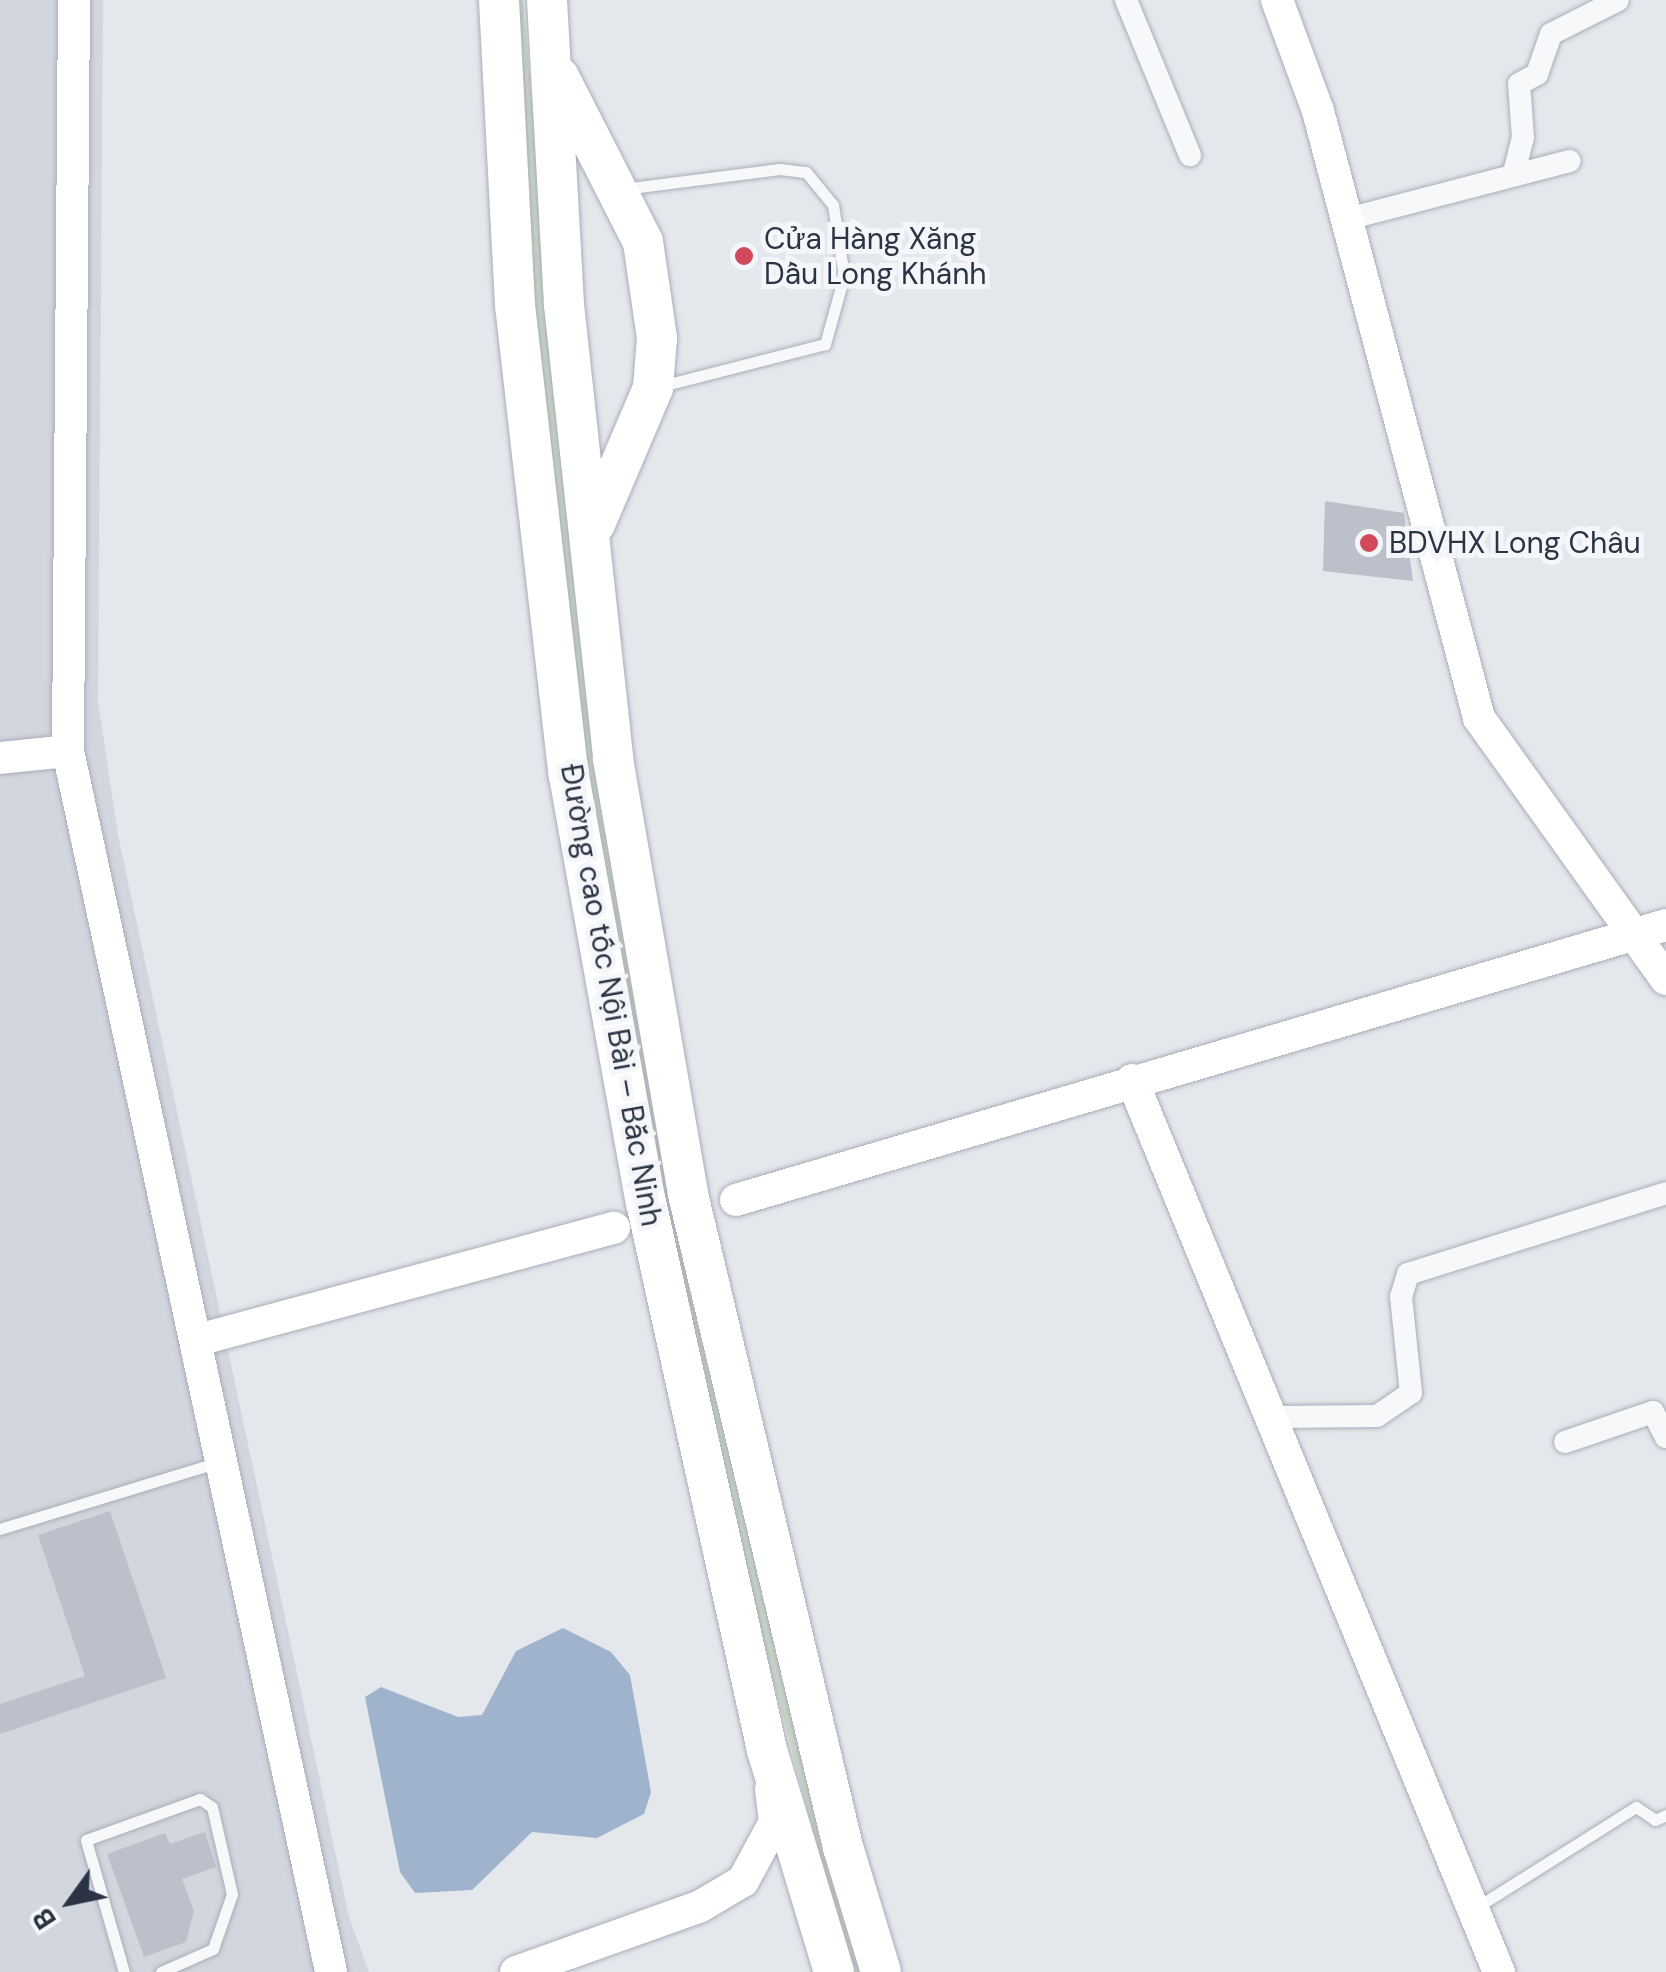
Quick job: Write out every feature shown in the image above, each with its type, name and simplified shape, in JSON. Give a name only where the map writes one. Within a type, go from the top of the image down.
[{"type":"highway","name":"Đường cao tốc Nội Bài – Bắc Ninh","points":[[499,0],[516,305],[570,776],[646,1202],[767,1750],[834,1972]]},
{"type":"highway","name":"Đường cao tốc Nội Bài – Bắc Ninh","points":[[547,0],[590,542],[613,759],[688,1194],[843,1847],[881,1972]]},
{"type":"highway","points":[[550,54],[643,242],[654,304],[653,388],[590,542]]},
{"type":"street","points":[[74,0],[68,751],[225,1460],[331,1972]]},
{"type":"street","points":[[1126,0],[1190,155]]},
{"type":"street","points":[[1277,0],[1347,219],[1479,718],[1666,979]]},
{"type":"street","points":[[1514,172],[1523,138],[1519,84],[1537,74],[1551,34],[1618,0]]},
{"type":"street","points":[[1347,219],[1514,172],[1570,161]]},
{"type":"street","points":[[0,758],[68,751]]},
{"type":"street","points":[[736,1200],[1132,1080],[1666,926]]},
{"type":"street","points":[[1132,1080],[1500,1972]]},
{"type":"street","points":[[1274,1417],[1377,1416],[1411,1393],[1401,1297],[1408,1274],[1666,1192]]},
{"type":"street","points":[[198,1340],[614,1228]]},
{"type":"street","points":[[1565,1442],[1653,1412],[1666,1437]]},
{"type":"street","points":[[516,1972],[699,1907],[743,1881],[775,1822],[767,1750]]},
{"type":"lane","points":[[617,189],[780,169],[806,172],[833,205],[844,276],[824,344],[653,388]]},
{"type":"lane","points":[[0,1529],[225,1460]]},
{"type":"lane","points":[[124,1972],[86,1840],[200,1799],[212,1807],[232,1894],[213,1949],[161,1972]]},
{"type":"lane","points":[[1474,1909],[1636,1807],[1655,1820],[1666,1815]]},
{"type":"shaded area","points":[[0,0],[103,0],[98,701],[118,835],[349,1917],[369,1972],[0,1972]]},
{"type":"green space","points":[[509,0],[523,0],[578,627],[642,1044],[733,1472],[866,1972],[850,1972],[706,1423],[598,872],[548,492]]},
{"type":"water","points":[[563,1628],[611,1652],[630,1675],[651,1792],[644,1814],[597,1838],[532,1832],[472,1890],[415,1893],[400,1872],[365,1697],[381,1687],[458,1717],[482,1715],[516,1651]]},
{"type":"building","name":"BDVHX Long Châu","points":[[1325,501],[1404,513],[1413,581],[1323,571]]},
{"type":"building","points":[[110,1511],[166,1678],[0,1734],[0,1704],[85,1676],[38,1535]]},
{"type":"building","points":[[205,1832],[216,1867],[182,1879],[194,1911],[186,1942],[144,1957],[107,1854],[165,1833],[170,1844]]},
{"type":"place","name":"Cửa Hàng Xăng Dầu Long Khánh","points":[[744,256]]},
{"type":"place","name":"BDVHX Long Châu","points":[[1369,543]]}]
